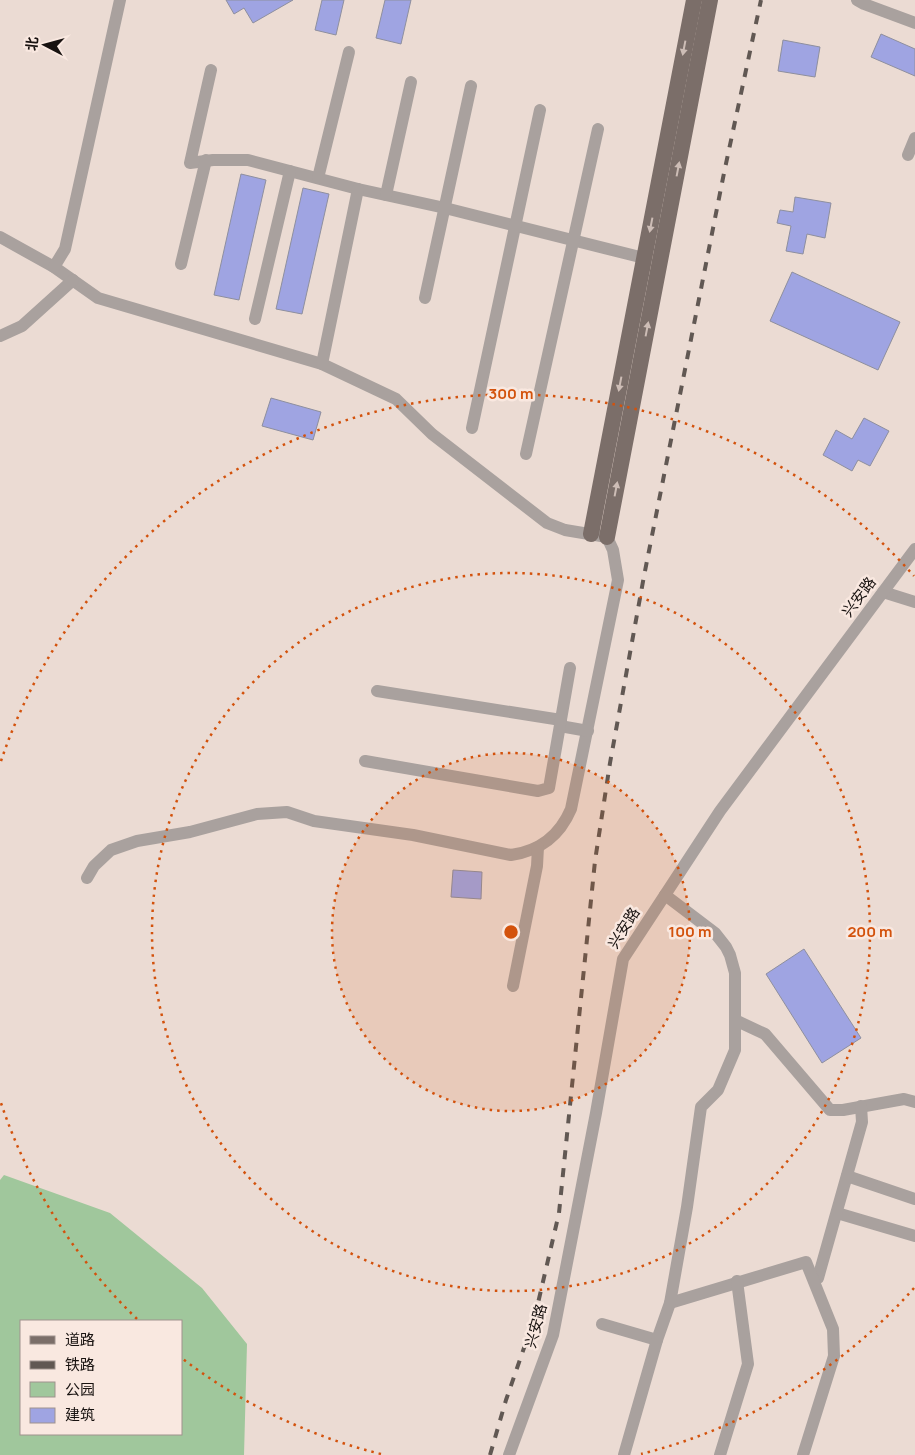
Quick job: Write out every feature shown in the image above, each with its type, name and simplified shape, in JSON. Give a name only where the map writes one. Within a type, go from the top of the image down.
[{"type":"main road","points":[[599,535],[644,258],[694,0]]},
{"type":"main road","points":[[599,535],[710,0]]},
{"type":"street","points":[[54,267],[65,249],[120,0]]},
{"type":"street","points":[[857,0],[915,24]]},
{"type":"street","points":[[318,178],[349,52]]},
{"type":"street","points":[[211,70],[190,163],[206,160],[248,160],[358,189],[445,208],[644,258]]},
{"type":"street","points":[[386,195],[411,82]]},
{"type":"street","points":[[425,298],[471,86]]},
{"type":"street","points":[[472,428],[540,110]]},
{"type":"street","points":[[526,454],[598,130]]},
{"type":"street","points":[[908,155],[915,138]]},
{"type":"street","points":[[181,264],[206,160]]},
{"type":"street","points":[[255,319],[290,171]]},
{"type":"street","points":[[322,364],[358,189]]},
{"type":"street","points":[[0,237],[54,267],[98,298],[322,364],[396,399],[432,434],[548,524],[565,530],[599,535],[613,550],[618,580],[572,809],[562,827],[547,842],[520,854],[511,855],[413,835],[314,822],[287,812],[257,814],[190,832],[137,841],[111,850],[94,866],[87,878]]},
{"type":"street","points":[[0,336],[22,326],[72,280]]},
{"type":"street","name":"兴安路","points":[[509,1455],[552,1335],[596,1113],[623,958],[720,811],[915,549]]},
{"type":"street","points":[[883,592],[915,602]]},
{"type":"street","points":[[365,761],[538,791],[549,788],[570,668]]},
{"type":"street","points":[[377,691],[561,723],[588,731]]},
{"type":"street","points":[[513,986],[537,866],[538,847]]},
{"type":"street","points":[[624,1455],[657,1340],[670,1303],[687,1207],[701,1107],[718,1090],[735,1050],[735,973],[726,947],[715,933],[665,895]]},
{"type":"street","points":[[735,1020],[764,1034],[830,1110],[904,1099],[915,1102]]},
{"type":"street","points":[[818,1278],[862,1122],[861,1106]]},
{"type":"street","points":[[847,1176],[915,1199]]},
{"type":"street","points":[[837,1213],[915,1236]]},
{"type":"street","points":[[670,1303],[806,1262],[833,1329],[834,1356],[803,1455]]},
{"type":"street","points":[[720,1455],[748,1364],[737,1282]]},
{"type":"street","points":[[602,1324],[657,1340]]},
{"type":"green space","points":[[4,1175],[110,1213],[202,1288],[247,1344],[244,1455],[0,1455],[0,1180]]},
{"type":"building","points":[[226,0],[293,0],[253,23],[244,8],[234,14]]},
{"type":"building","points":[[322,0],[344,0],[336,35],[315,30]]},
{"type":"building","points":[[385,0],[411,0],[401,44],[376,38]]},
{"type":"building","points":[[881,34],[915,49],[915,76],[871,57]]},
{"type":"building","points":[[783,40],[820,47],[815,77],[778,71]]},
{"type":"building","points":[[241,174],[266,180],[239,300],[214,295]]},
{"type":"building","points":[[303,188],[329,194],[302,314],[276,309]]},
{"type":"building","points":[[795,197],[831,203],[825,238],[807,234],[803,254],[786,251],[791,226],[777,223],[780,210],[793,212]]},
{"type":"building","points":[[792,272],[900,322],[878,370],[770,321]]},
{"type":"building","points":[[271,398],[321,412],[313,440],[262,426]]},
{"type":"building","points":[[864,418],[889,431],[870,466],[858,460],[852,471],[823,455],[836,430],[852,439]]},
{"type":"building","points":[[453,870],[482,872],[481,899],[451,897]]},
{"type":"building","points":[[804,949],[861,1038],[822,1063],[766,974]]},
{"type":"railway","points":[[490,1455],[506,1400],[535,1316],[559,1213],[595,861],[610,763],[644,576],[724,173],[761,0]]}]
